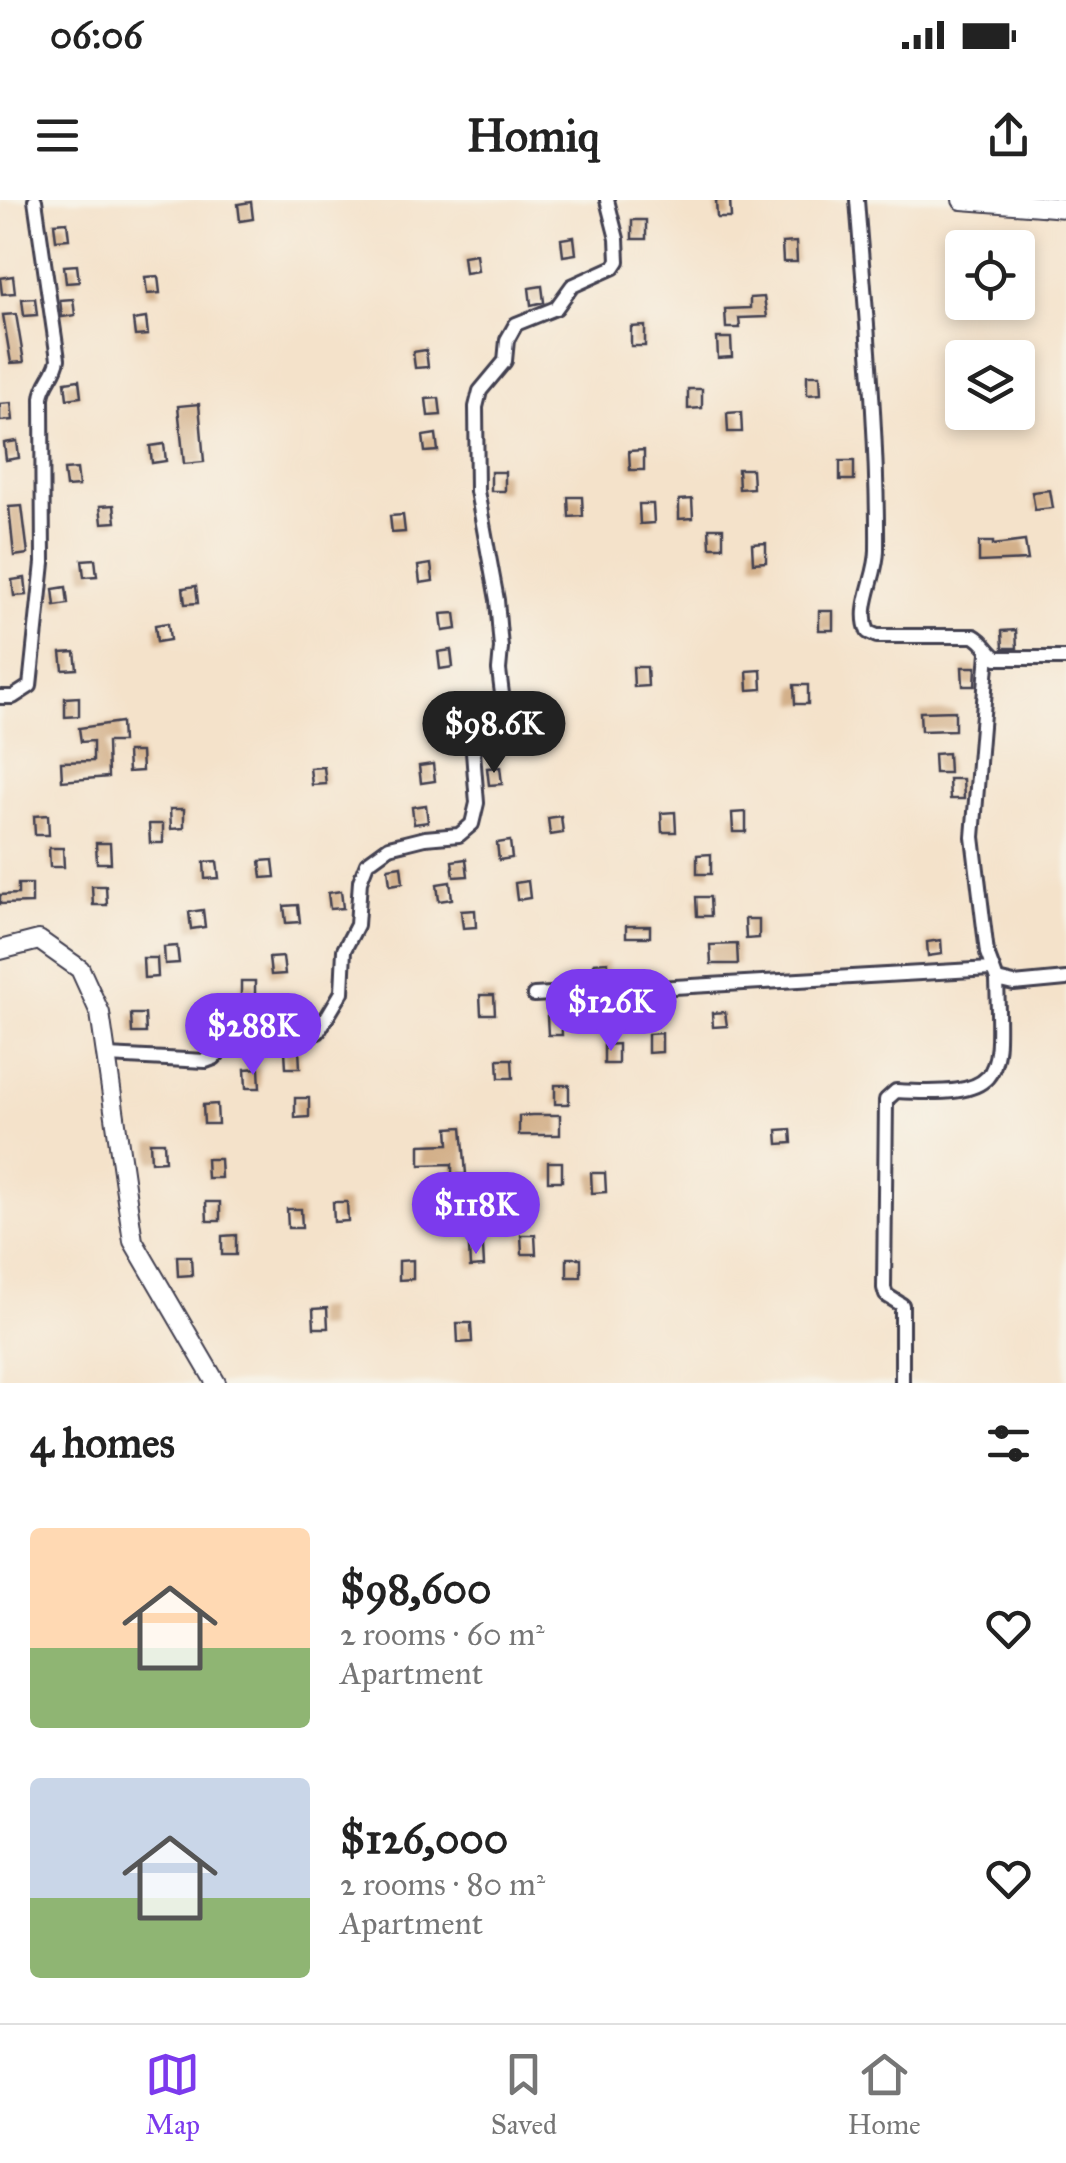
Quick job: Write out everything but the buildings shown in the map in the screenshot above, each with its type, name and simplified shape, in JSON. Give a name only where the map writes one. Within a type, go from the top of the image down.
[{"type":"street","points":[[0,697],[12,697],[30,686],[43,564],[42,398],[58,359],[35,200]]},
{"type":"street","points":[[107,1056],[206,1061],[230,1041],[295,1040],[318,1032],[342,992],[344,950],[357,926],[360,881],[367,863],[389,847],[459,835],[472,824],[476,803],[473,752],[478,745],[502,734],[505,718],[497,600],[477,490],[476,407],[480,391],[505,361],[507,340],[516,324],[556,308],[572,286],[618,261],[607,200]]},
{"type":"street","points":[[857,200],[876,465],[877,557],[863,621],[868,632],[877,636],[974,636],[983,641],[988,652],[973,837],[994,974],[999,1052],[995,1071],[984,1081],[950,1094],[896,1091],[886,1100],[884,1288],[886,1295],[902,1305],[902,1383]]},
{"type":"street","points":[[962,200],[1066,208]]},
{"type":"street","points":[[988,652],[997,658],[1014,660],[1066,658]]},
{"type":"street","points":[[0,950],[39,940],[80,968],[100,1013],[133,1241],[216,1383]]},
{"type":"street","points":[[534,995],[994,974],[1014,984],[1066,978]]}]
